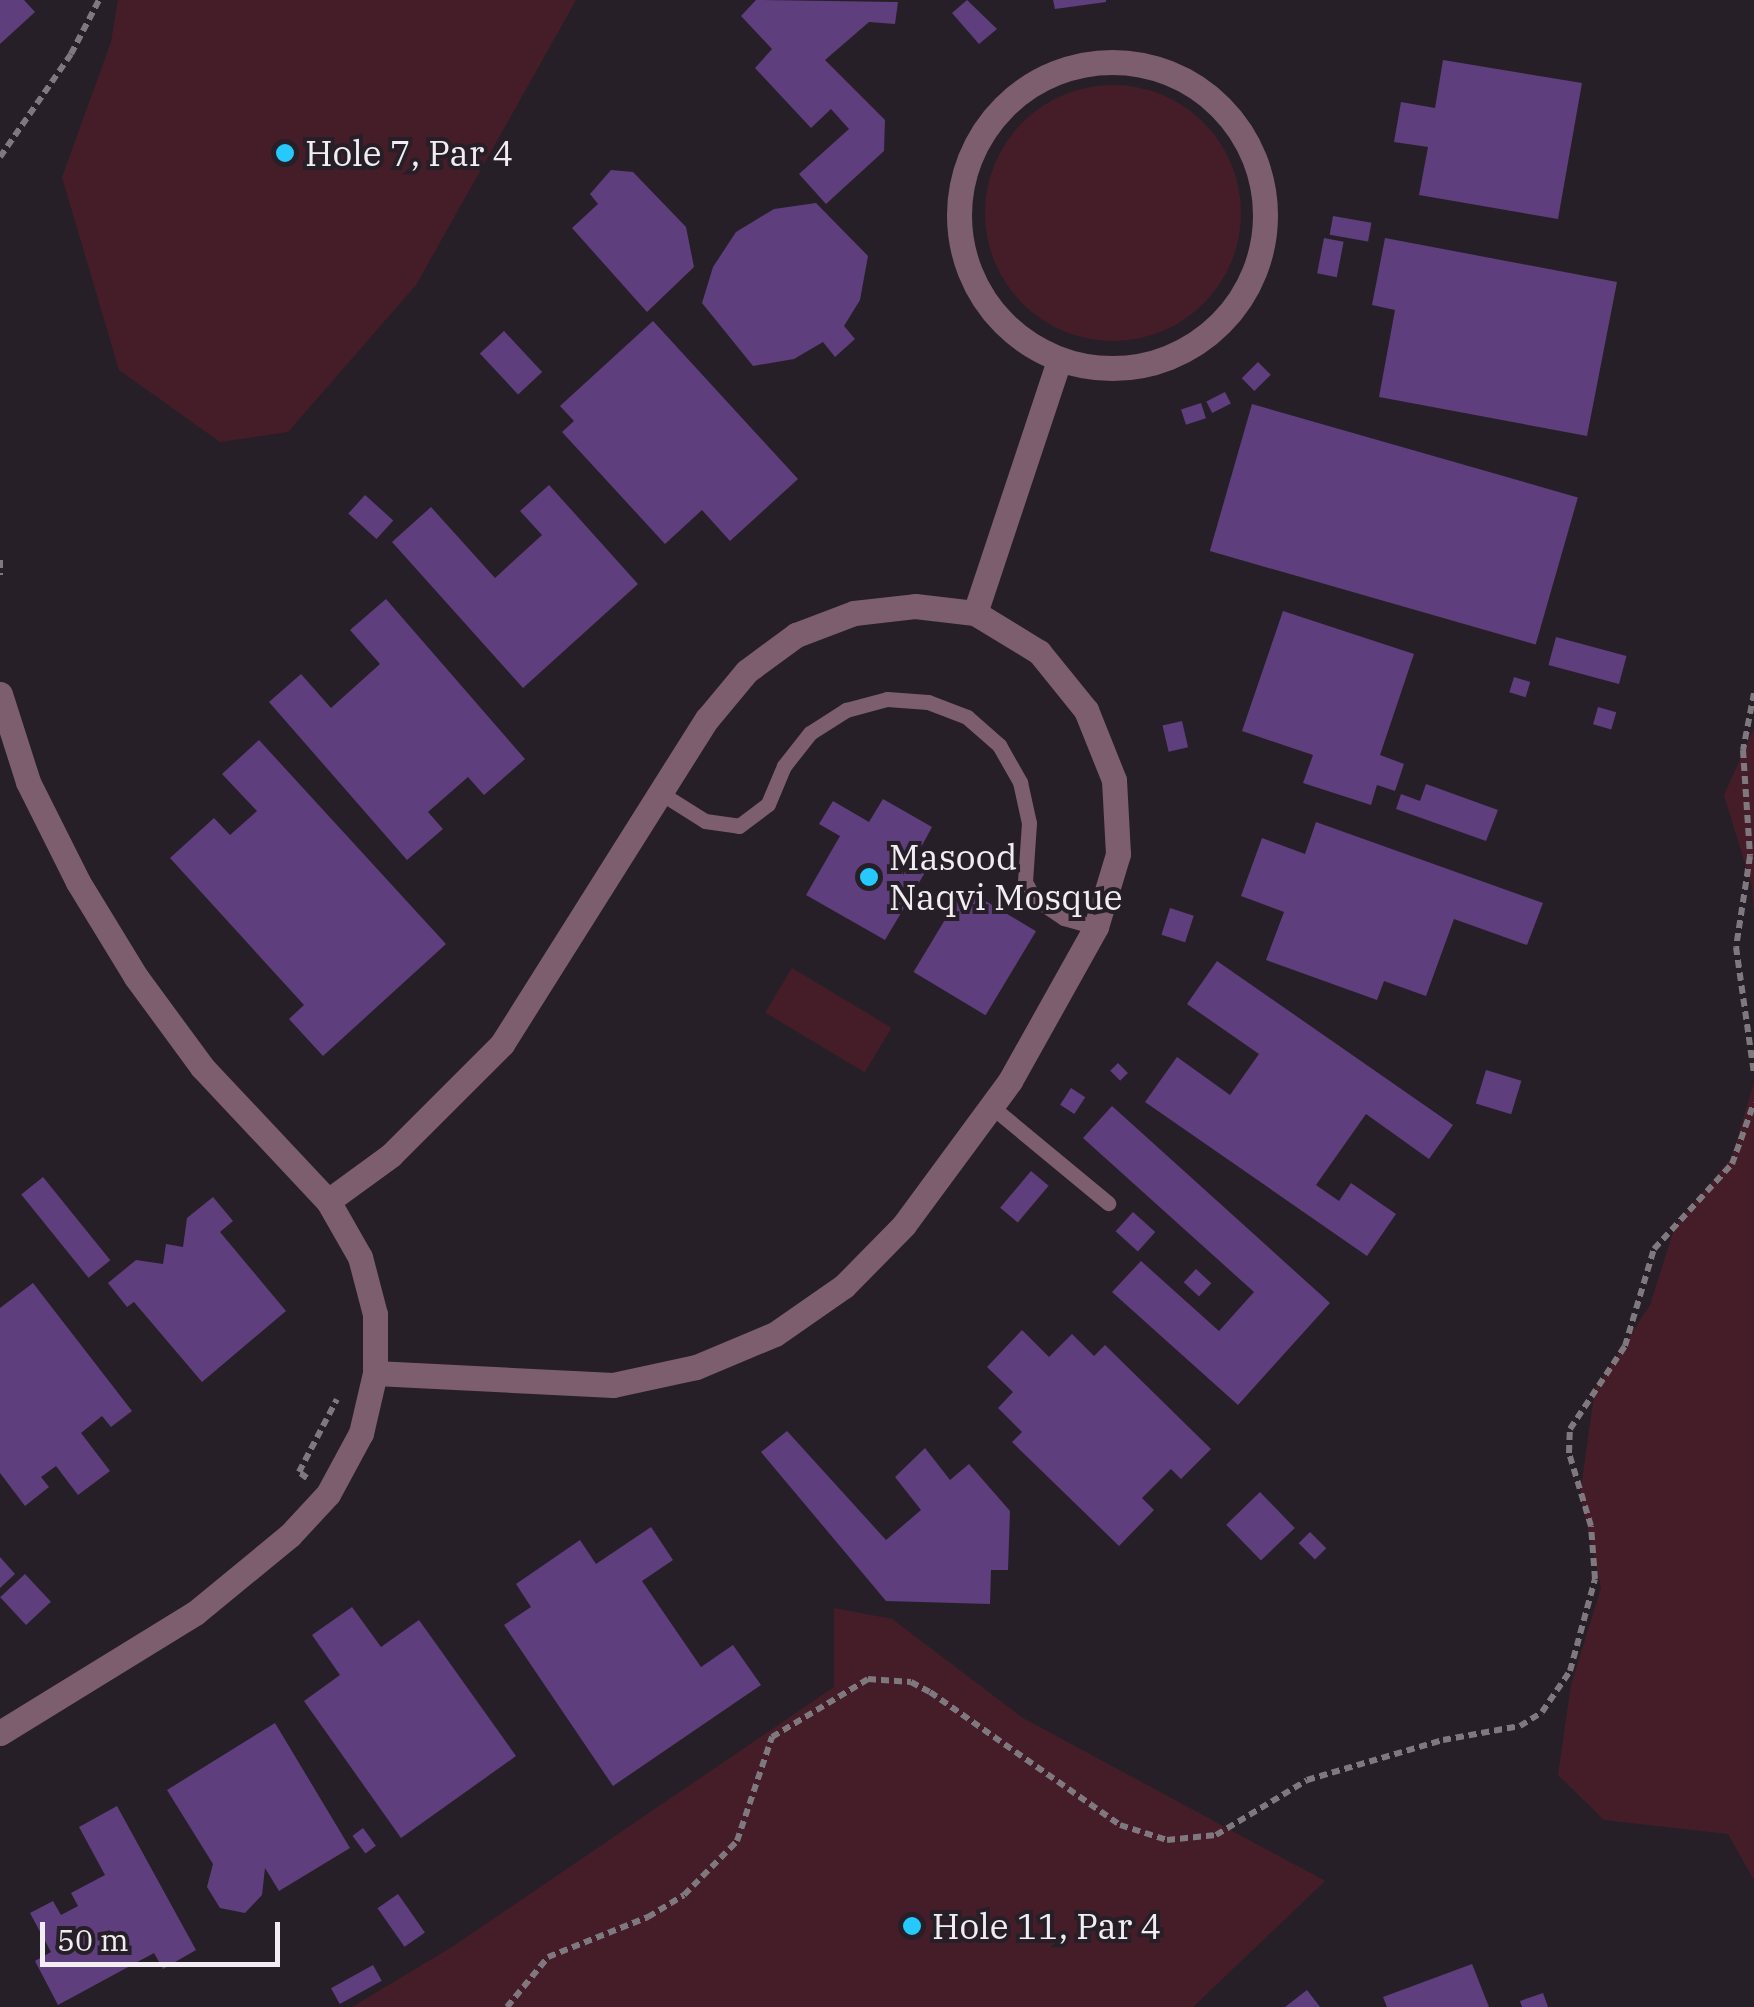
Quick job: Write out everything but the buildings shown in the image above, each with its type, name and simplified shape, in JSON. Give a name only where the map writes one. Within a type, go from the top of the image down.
[{"type":"street","points":[[1140,63],[1188,80],[1227,112],[1258,171],[1266,204],[1261,254],[1240,301],[1204,338],[1160,361],[1109,369],[1059,360],[1015,336],[981,298],[968,267],[958,200],[972,151],[1000,109],[1040,78],[1073,68],[1140,63]]},
{"type":"street","points":[[975,614],[1059,360]]},
{"type":"street","points":[[328,1200],[406,1142],[502,1044],[659,792],[746,671],[796,635],[854,613],[914,606],[975,614],[1039,652],[1086,710],[1114,780],[1118,854],[1096,927],[1057,1006],[992,1107],[904,1225],[844,1286],[759,1341],[696,1367],[614,1384],[376,1374]]},
{"type":"street","points":[[0,694],[28,782],[78,882],[136,977],[202,1066],[328,1200],[365,1276],[375,1314],[376,1374],[361,1434],[328,1494],[290,1534],[195,1613],[0,1733]]},
{"type":"lane","points":[[659,792],[706,821],[739,826],[768,804],[784,766],[810,733],[860,706],[887,699],[928,702],[968,718],[999,746],[1020,782],[1029,823],[1026,882],[1034,898],[1064,918],[1096,927]]},
{"type":"lane","points":[[992,1107],[1108,1202]]},
{"type":"path","points":[[0,157],[71,54],[99,0]]},
{"type":"path","points":[[0,560],[0,574]]},
{"type":"path","points":[[1754,693],[1744,750],[1750,856],[1736,947],[1754,1074]]},
{"type":"path","points":[[507,2007],[548,1957],[648,1918],[684,1896],[737,1841],[772,1737],[868,1679],[911,1682],[1120,1825],[1166,1840],[1216,1835],[1307,1780],[1444,1740],[1520,1726],[1542,1712],[1570,1670],[1595,1579],[1590,1526],[1569,1452],[1570,1429],[1625,1346],[1654,1249],[1732,1164],[1754,1103]]},
{"type":"path","points":[[328,1494],[299,1472],[342,1384]]},
{"type":"shaded area","points":[[118,0],[576,0],[416,285],[288,432],[220,442],[119,370],[62,177],[111,42]]},
{"type":"shaded area","points":[[1113,85],[1138,87],[1162,95],[1204,122],[1231,164],[1239,188],[1239,238],[1231,262],[1204,304],[1162,331],[1138,339],[1113,341],[1088,339],[1064,331],[1022,304],[995,262],[987,238],[985,213],[987,188],[995,164],[1022,122],[1064,95],[1088,87]]},
{"type":"shaded area","points":[[1754,728],[1754,915],[1752,886],[1724,795]]},
{"type":"shaded area","points":[[792,968],[891,1028],[865,1072],[765,1013]]},
{"type":"shaded area","points":[[1754,1082],[1754,1880],[1728,1834],[1604,1820],[1558,1775],[1571,1685],[1601,1588],[1580,1495],[1595,1389],[1650,1305],[1675,1226],[1732,1157]]},
{"type":"shaded area","points":[[834,1608],[892,1619],[1023,1718],[1325,1881],[1193,2007],[352,2007],[452,1947],[834,1687]]},
{"type":"place","name":"Hole 7, Par 4","points":[[285,153]]},
{"type":"place","name":"Masood Naqvi Mosque","points":[[869,877]]},
{"type":"place","name":"Hole 11, Par 4","points":[[912,1926]]}]
